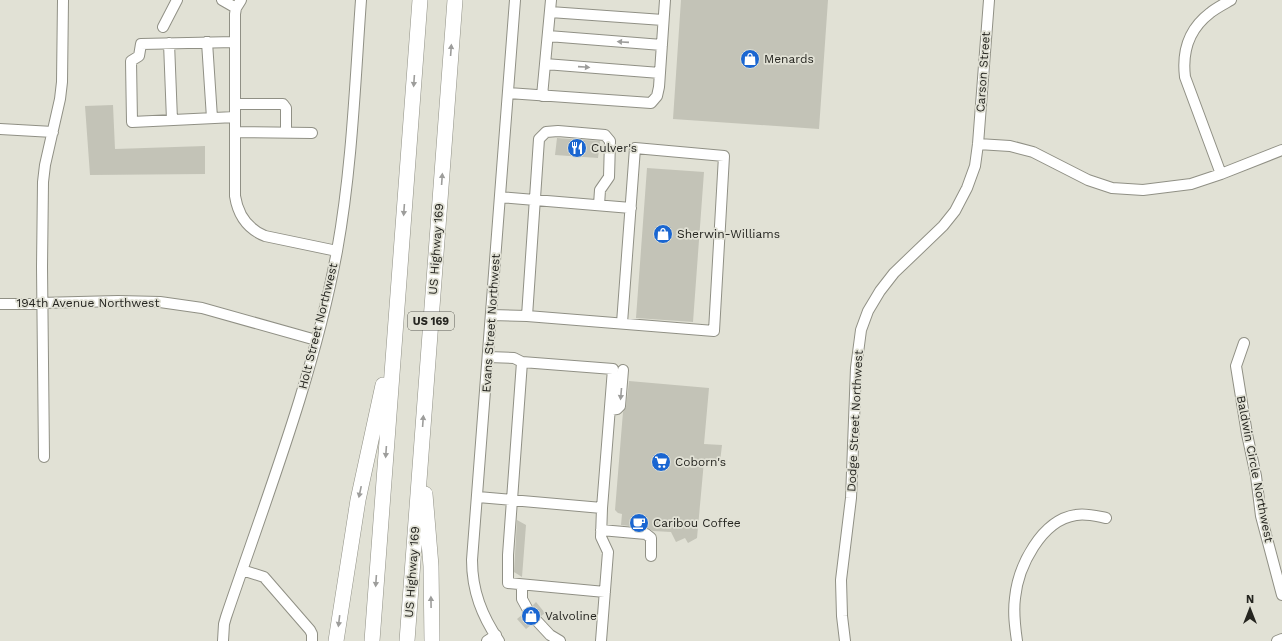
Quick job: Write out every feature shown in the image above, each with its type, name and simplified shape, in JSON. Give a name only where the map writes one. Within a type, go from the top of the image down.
[{"type":"highway","name":"US 169","points":[[372,641],[420,0]]},
{"type":"highway","name":"US Highway 169","points":[[407,641],[455,0]]},
{"type":"highway","points":[[336,641],[358,500],[395,331]]},
{"type":"highway","points":[[422,443],[431,566],[432,641]]},
{"type":"street","points":[[44,457],[43,182],[45,165],[60,100],[62,82],[63,0]]},
{"type":"street","points":[[162,27],[177,0]]},
{"type":"street","points":[[222,0],[239,4],[235,42],[235,196],[236,205],[240,214],[256,233],[337,251]]},
{"type":"street","name":"Holt Street Northwest","points":[[224,641],[225,620],[280,464],[316,340],[337,251],[346,190],[361,0]]},
{"type":"street","name":"Evans Street Northwest","points":[[497,638],[482,612],[472,574],[516,0]]},
{"type":"street","points":[[542,96],[551,0]]},
{"type":"street","points":[[508,93],[652,103],[657,96],[665,0]]},
{"type":"street","name":"Carson Street","points":[[978,144],[989,0]]},
{"type":"street","points":[[1221,174],[1184,77],[1183,65],[1191,34],[1199,23],[1210,13],[1231,0]]},
{"type":"street","points":[[550,12],[663,20]]},
{"type":"street","points":[[548,36],[662,45]]},
{"type":"street","points":[[208,42],[212,118]]},
{"type":"street","points":[[235,42],[141,44],[139,56],[131,61],[132,122],[235,117]]},
{"type":"street","points":[[169,43],[172,120]]},
{"type":"street","points":[[545,64],[660,72]]},
{"type":"street","points":[[235,104],[283,104],[286,108],[286,133]]},
{"type":"street","points":[[0,129],[53,132]]},
{"type":"street","points":[[527,316],[539,139],[546,132],[558,131],[605,135],[610,141],[609,176],[600,190],[599,205]]},
{"type":"street","points":[[235,132],[312,133]]},
{"type":"street","points":[[978,144],[1010,146],[1033,152],[1088,180],[1112,188],[1143,190],[1190,184],[1221,174],[1282,150]]},
{"type":"street","name":"Dodge Street Northwest","points":[[845,641],[842,616],[842,580],[851,498],[856,368],[861,330],[868,312],[880,291],[894,273],[943,226],[955,210],[968,188],[975,166],[978,144]]},
{"type":"street","points":[[491,314],[527,316],[622,324],[714,331],[724,156],[635,148],[622,324]]},
{"type":"street","points":[[500,197],[631,208]]},
{"type":"street","name":"194th Avenue Northwest","points":[[0,304],[140,301],[182,305],[202,308],[316,340]]},
{"type":"street","name":"Baldwin Circle Northwest","points":[[1244,344],[1236,366],[1247,434],[1256,476],[1261,516],[1282,595]]},
{"type":"street","points":[[488,357],[514,358],[522,362],[613,369],[601,530],[601,537],[608,552],[601,641]]},
{"type":"street","points":[[522,362],[508,555],[508,583],[605,592]]},
{"type":"street","points":[[610,410],[617,409],[620,406],[624,370]]},
{"type":"street","points":[[478,497],[602,508]]},
{"type":"street","points":[[1017,641],[1014,610],[1017,585],[1026,561],[1039,538],[1057,522],[1067,517],[1086,514],[1106,518]]},
{"type":"street","points":[[601,530],[646,534],[651,538],[651,556]]},
{"type":"street","points":[[242,570],[264,577],[310,630],[312,634],[312,641]]},
{"type":"street","points":[[522,584],[522,599],[528,610]]},
{"type":"street","points":[[536,620],[550,635],[560,641]]},
{"type":"street","points":[[487,641],[497,638]]},
{"type":"street","points":[[1277,641],[1282,639]]},
{"type":"building","name":"Menards","points":[[681,0],[828,0],[819,129],[673,119]]},
{"type":"building","points":[[113,105],[115,149],[205,146],[205,174],[90,175],[85,106]]},
{"type":"building","name":"Culver's","points":[[557,138],[600,141],[598,158],[555,155]]},
{"type":"building","points":[[647,168],[704,172],[693,322],[636,318]]},
{"type":"building","name":"Coborn's","points":[[629,381],[709,388],[704,444],[722,445],[720,462],[704,461],[697,538],[688,543],[685,538],[676,542],[671,532],[653,531],[647,528],[621,525],[622,514],[615,510],[623,412],[626,407]]},
{"type":"building","points":[[517,520],[526,525],[522,577],[514,572]]},
{"type":"building","points":[[536,602],[545,613],[541,616],[538,614],[532,615],[534,611],[533,605]]},
{"type":"building","points":[[523,614],[531,616],[531,625],[526,629],[517,619]]},
{"type":"place","name":"Menards","points":[[750,59]]},
{"type":"place","name":"Culver's","points":[[577,148]]},
{"type":"place","name":"Sherwin-Williams","points":[[663,234]]},
{"type":"place","name":"Coborn's","points":[[661,462]]},
{"type":"place","name":"Caribou Coffee","points":[[639,523]]},
{"type":"place","name":"Valvoline","points":[[531,616]]}]
